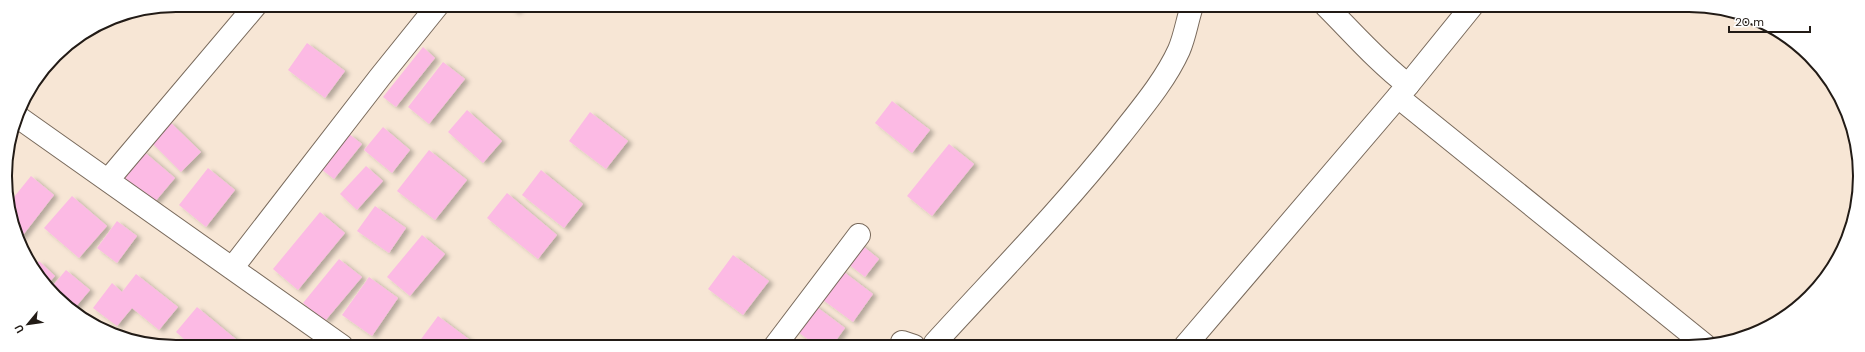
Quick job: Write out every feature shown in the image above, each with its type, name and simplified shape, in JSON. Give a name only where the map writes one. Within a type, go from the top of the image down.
[{"type":"street","points":[[108,180],[250,12]]},
{"type":"street","points":[[233,267],[380,77],[432,12]]},
{"type":"street","points":[[938,340],[1087,177],[1148,99],[1178,51],[1184,37],[1190,12]]},
{"type":"street","points":[[1332,12],[1406,88],[1699,340]]},
{"type":"street","points":[[1190,340],[1406,88],[1468,12]]},
{"type":"street","points":[[22,120],[233,267],[334,340]]},
{"type":"street","points":[[780,340],[859,235]]},
{"type":"building","points":[[307,43],[345,71],[325,98],[288,70]]},
{"type":"building","points":[[423,47],[435,58],[396,107],[383,97]]},
{"type":"building","points":[[443,62],[465,79],[429,124],[408,107]]},
{"type":"building","points":[[892,101],[930,130],[912,153],[875,123]]},
{"type":"building","points":[[467,110],[502,141],[483,163],[448,132]]},
{"type":"building","points":[[590,112],[628,141],[606,169],[569,141]]},
{"type":"building","points":[[169,121],[201,152],[181,172],[150,141]]},
{"type":"building","points":[[383,127],[410,150],[392,173],[364,150]]},
{"type":"building","points":[[349,134],[362,144],[334,179],[321,169]]},
{"type":"building","points":[[949,144],[974,164],[932,216],[907,196]]},
{"type":"building","points":[[142,150],[175,178],[154,203],[121,175]]},
{"type":"building","points":[[429,150],[467,180],[435,220],[397,191]]},
{"type":"building","points":[[366,166],[383,181],[357,210],[340,194]]},
{"type":"building","points":[[208,168],[235,190],[206,227],[179,205]]},
{"type":"building","points":[[541,170],[583,204],[564,228],[522,195]]},
{"type":"building","points":[[31,176],[54,195],[23,235],[13,198]]},
{"type":"building","points":[[507,193],[557,235],[538,259],[487,218]]},
{"type":"building","points":[[72,196],[107,226],[79,258],[44,228]]},
{"type":"building","points":[[375,206],[406,228],[389,253],[357,231]]},
{"type":"building","points":[[320,212],[345,233],[298,290],[273,269]]},
{"type":"building","points":[[117,221],[137,236],[117,263],[97,248]]},
{"type":"building","points":[[422,235],[445,254],[410,296],[387,277]]},
{"type":"building","points":[[858,242],[879,259],[865,277],[843,260]]},
{"type":"building","points":[[733,255],[769,281],[743,315],[708,289]]},
{"type":"building","points":[[339,259],[362,277],[325,321],[303,303]]},
{"type":"building","points":[[39,261],[55,276],[50,281],[46,276],[37,263]]},
{"type":"building","points":[[840,269],[873,294],[853,322],[819,297]]},
{"type":"building","points":[[66,270],[90,290],[76,306],[54,285]]},
{"type":"building","points":[[136,274],[178,307],[159,330],[132,308],[117,326],[93,308],[112,283],[122,292]]},
{"type":"building","points":[[369,277],[398,298],[372,336],[342,315]]},
{"type":"building","points":[[813,304],[845,328],[836,340],[809,340],[794,329]]},
{"type":"building","points":[[197,307],[237,340],[185,340],[176,332]]},
{"type":"building","points":[[438,316],[470,340],[420,340]]}]
